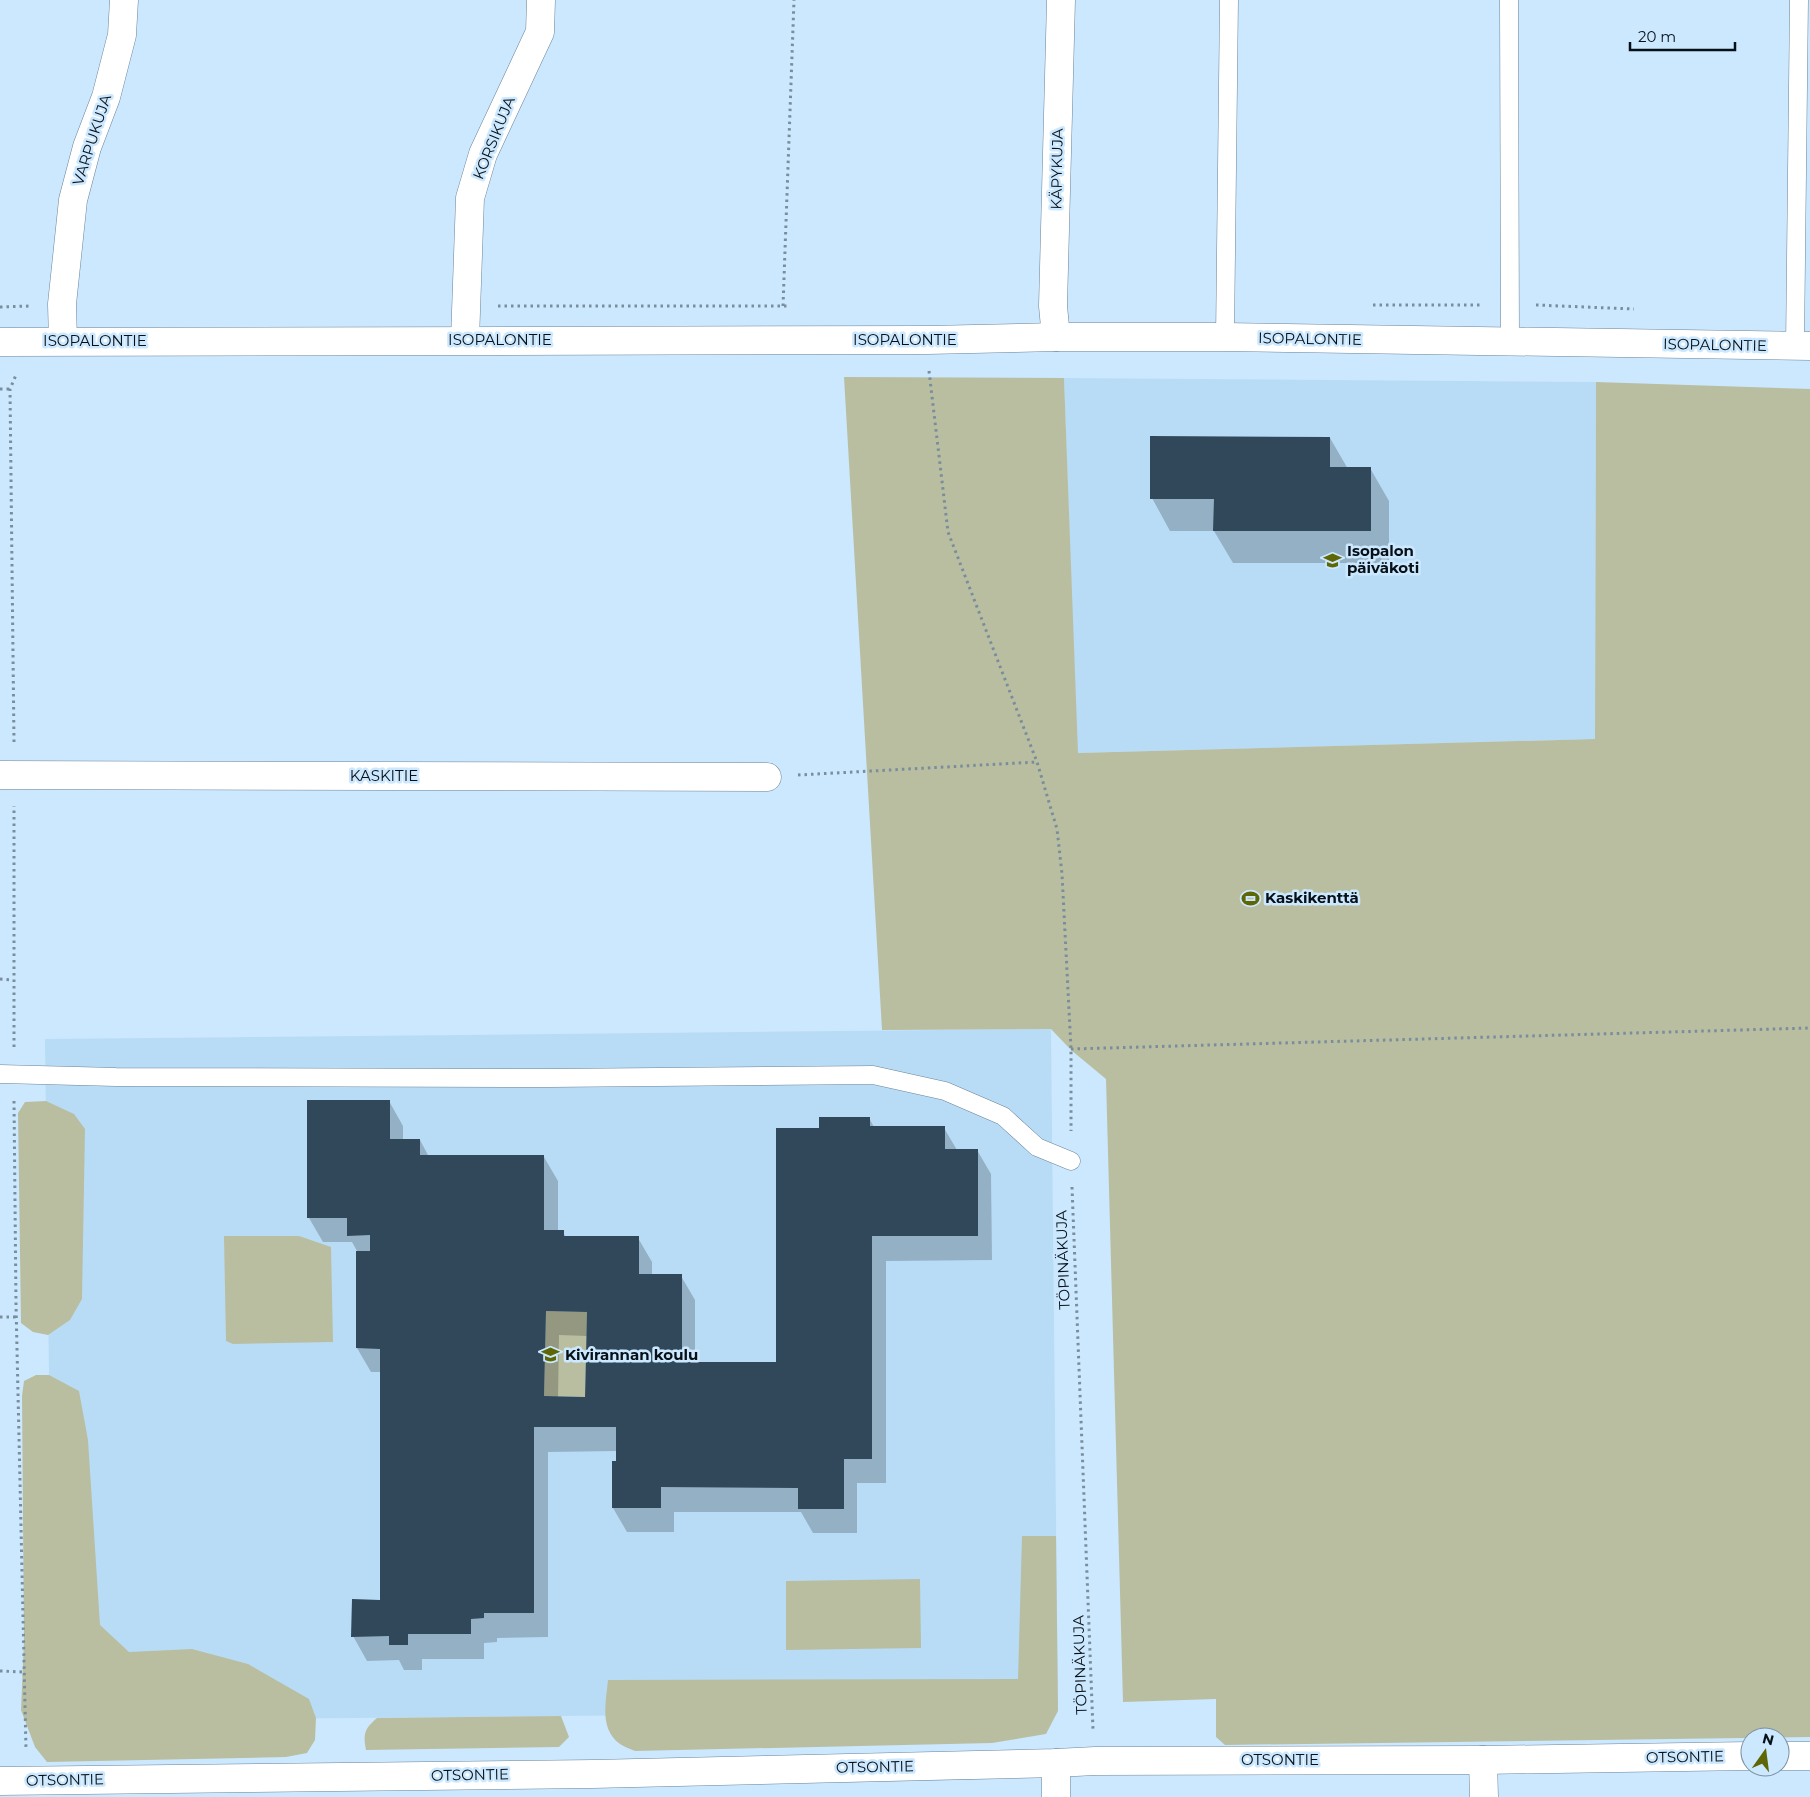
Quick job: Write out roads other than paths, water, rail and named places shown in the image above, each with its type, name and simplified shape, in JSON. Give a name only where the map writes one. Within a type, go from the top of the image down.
[{"type":"street","name":"VARPUKUJA","points":[[63,341],[62,304],[73,200],[87,147],[106,97],[122,35],[124,0]]},
{"type":"street","name":"KORSIKUJA","points":[[465,340],[470,198],[483,154],[540,32],[541,0]]},
{"type":"street","name":"KÄPYKUJA","points":[[1056,337],[1053,306],[1061,0]]},
{"type":"street","name":"ISOPALONTIE","points":[[0,342],[928,340],[1056,337],[1225,337],[1510,343],[1802,346]]},
{"type":"street","name":"KASKITIE","points":[[0,775],[767,777]]},
{"type":"street","name":"OTSONTIE","points":[[0,1781],[603,1774],[1095,1761],[1484,1760],[1740,1756]]},
{"type":"street","points":[[1790,1756],[1810,1756]]},
{"type":"street","points":[[1484,1760],[1484,1797]]},
{"type":"street","points":[[1056,1763],[1056,1797]]},
{"type":"lane","points":[[1225,337],[1229,0]]},
{"type":"lane","points":[[1509,0],[1510,343]]},
{"type":"lane","points":[[1799,0],[1802,346]]},
{"type":"lane","points":[[0,1074],[107,1077],[530,1078],[873,1075],[945,1091],[1003,1116],[1037,1148],[1071,1161]]},
{"type":"place","name":"Isopalon päiväkoti","points":[[1333,560]]},
{"type":"place","name":"Kaskikenttä","points":[[1251,898]]},
{"type":"place","name":"Kivirannan koulu","points":[[551,1355]]}]
